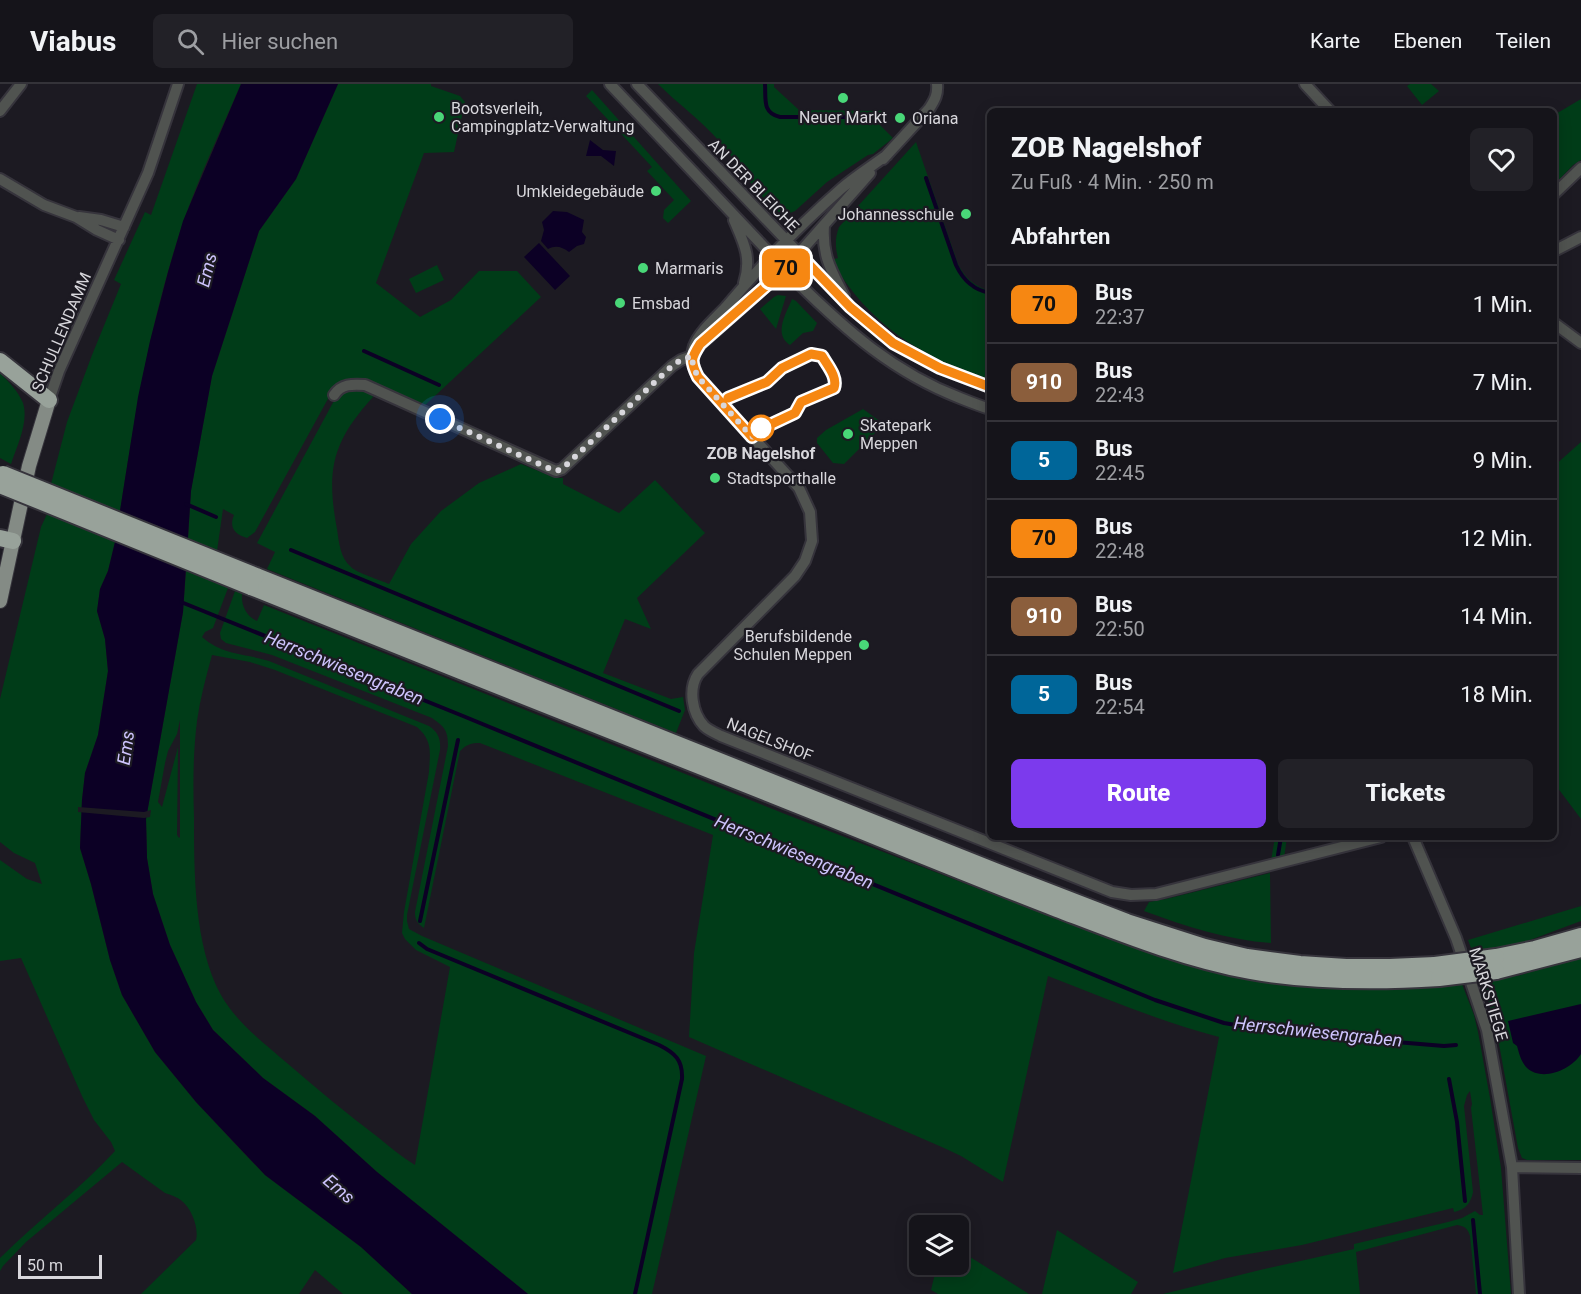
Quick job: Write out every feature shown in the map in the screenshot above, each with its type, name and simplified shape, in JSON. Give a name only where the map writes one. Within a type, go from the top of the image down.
[{"type":"highway","points":[[0,361],[49,400]]},
{"type":"highway","points":[[1,477],[1002,887],[1119,932],[1198,959],[1249,971],[1299,978],[1387,981],[1581,949]]},
{"type":"highway","points":[[1496,964],[1581,936]]},
{"type":"main road","name":"SCHULLENDAMM","points":[[0,601],[6,539],[49,400]]},
{"type":"street","points":[[0,111],[21,84]]},
{"type":"street","name":"SCHULLENDAMM","points":[[49,400],[59,372],[147,173],[178,84]]},
{"type":"street","points":[[610,84],[829,313],[869,347],[907,372],[943,392],[987,408]]},
{"type":"street","name":"AN DER BLEICHE","points":[[637,84],[850,307],[893,343],[940,368],[987,386]]},
{"type":"street","points":[[334,395],[344,386],[365,385],[556,471],[562,469],[672,366],[692,356],[700,344],[785,269],[929,109],[938,92],[938,84]]},
{"type":"street","points":[[1309,85],[1328,108]]},
{"type":"street","points":[[692,356],[694,346],[701,335],[772,255],[843,188],[887,155]]},
{"type":"street","points":[[1557,191],[1581,168]]},
{"type":"street","points":[[0,179],[44,205],[76,217],[119,240]]},
{"type":"street","points":[[730,212],[748,258],[748,272],[744,285]]},
{"type":"street","points":[[76,217],[101,220],[124,227]]},
{"type":"street","name":"AN DER BLEICHE","points":[[824,226],[823,243],[826,258],[850,307]]},
{"type":"street","points":[[1557,249],[1581,237]]},
{"type":"street","points":[[1557,325],[1581,343]]},
{"type":"street","name":"NAGELSHOF","points":[[692,356],[698,377],[800,488],[810,512],[812,541],[805,561],[795,576],[694,679],[693,700],[697,716],[705,728],[1112,892],[1131,896],[1156,894],[1369,840]]},
{"type":"street","name":"MARKSTIEGE","points":[[1414,840],[1456,938],[1487,1030],[1512,1167],[1519,1294]]},
{"type":"street","points":[[1512,1167],[1581,1168]]},
{"type":"green space","points":[[197,84],[241,84],[196,188],[172,258],[145,366],[120,512],[51,484],[67,422],[121,284],[114,280],[145,212],[151,215]]},
{"type":"green space","points":[[338,84],[431,84],[431,86],[460,96],[465,102],[454,152],[424,153],[376,283],[420,317],[451,300],[479,271],[517,271],[541,297],[423,407],[362,379],[335,386],[255,532],[247,538],[239,534],[232,526],[234,515],[223,509],[217,551],[188,540],[191,490],[212,376],[259,231],[296,179]]},
{"type":"green space","points":[[658,84],[774,84],[774,87],[799,110],[886,111],[878,123],[893,138],[873,154],[827,182],[795,211],[785,215],[773,208],[757,191],[713,134]]},
{"type":"green space","points":[[1431,84],[1439,91],[1422,105],[1407,86]]},
{"type":"green space","points":[[592,90],[691,201],[668,223],[663,218],[664,210],[674,200],[647,171],[652,167],[586,96]]},
{"type":"green space","points":[[1581,99],[1581,160],[1557,182],[1557,113]]},
{"type":"green space","points":[[916,142],[958,264],[971,281],[987,290],[987,381],[919,349],[880,321],[846,283],[831,260],[838,258],[836,242],[839,227]]},
{"type":"green space","points":[[437,265],[444,280],[416,293],[409,279]]},
{"type":"green space","points":[[778,295],[786,296],[776,329],[760,309]]},
{"type":"green space","points":[[792,299],[817,323],[813,331],[803,333],[790,345],[782,335],[782,324]]},
{"type":"green space","points":[[0,373],[19,395],[24,410],[22,434],[11,464],[0,458]]},
{"type":"green space","points":[[358,389],[371,393],[373,397],[359,413],[341,443],[333,473],[332,490],[342,554],[351,567],[363,574],[389,584],[411,544],[441,511],[479,483],[521,464],[556,478],[563,478],[563,484],[619,513],[655,480],[705,533],[637,598],[651,629],[625,619],[603,673],[671,699],[683,697],[685,710],[676,733],[267,569],[275,552],[257,543],[336,397],[346,390]]},
{"type":"green space","name":"Skatepark Meppen","points":[[863,409],[884,424],[844,464],[833,463],[817,443],[817,438],[826,430]]},
{"type":"green space","points":[[1581,442],[1581,819],[1557,787],[1557,463]]},
{"type":"green space","points":[[47,514],[115,542],[108,571],[100,589],[97,611],[105,639],[108,671],[98,735],[85,773],[80,848],[110,960],[122,995],[155,1052],[196,1102],[265,1175],[361,1247],[412,1294],[343,1294],[315,1270],[299,1294],[141,1294],[196,1240],[196,1225],[192,1214],[182,1201],[165,1193],[122,1162],[26,1242],[0,1271],[0,1258],[115,1151],[94,1120],[82,1096],[21,958],[0,961],[0,860],[27,879],[42,884],[35,863],[14,853],[0,842],[0,699],[41,527]]},
{"type":"green space","points":[[186,571],[228,588],[213,628],[205,632],[202,637],[210,643],[226,651],[269,661],[429,726],[437,733],[440,750],[407,915],[409,929],[706,1056],[652,1294],[528,1294],[377,1172],[315,1116],[263,1078],[213,1030],[196,1002],[170,945],[153,894],[147,858],[146,819],[183,612]],"holes":[[[212,655],[250,662],[275,670],[417,727],[428,742],[429,772],[402,933],[416,950],[450,967],[415,1165],[332,1101],[251,1032],[227,1005],[212,976],[205,954],[197,908],[193,781],[197,721]],[[180,720],[180,837],[179,838],[177,835],[178,747],[162,807],[158,802],[168,751],[177,734]]]},
{"type":"green space","points":[[235,591],[242,594],[245,610],[257,621],[264,605],[785,814],[1109,939],[1193,967],[1339,988],[1375,989],[1462,984],[1474,1015],[1490,1098],[1501,1168],[1511,1294],[1476,1294],[1470,1236],[1466,1228],[1457,1225],[1356,1252],[1360,1294],[1163,1294],[1354,1249],[1354,1244],[1448,1222],[1475,1211],[1483,1215],[1470,1091],[1464,1106],[1473,1192],[1469,1203],[1461,1210],[1454,1212],[1453,1208],[1302,1245],[1225,1258],[1173,1273],[1219,1037],[1154,1017],[1048,976],[1003,1182],[944,1148],[689,1037],[694,953],[713,835],[480,743],[469,744],[460,751],[424,928],[417,921],[415,912],[448,746],[445,730],[432,718],[272,655],[226,643],[221,639],[220,633]]},
{"type":"green space","points":[[1274,840],[1287,840],[1284,858],[1271,861]]},
{"type":"green space","points":[[1270,873],[1271,943],[1222,936],[1144,911],[1149,902]]},
{"type":"green space","points":[[1581,906],[1581,921],[1522,943],[1473,953],[1468,940]]},
{"type":"green space","points":[[1581,957],[1581,1160],[1527,1160],[1522,1158],[1518,1148],[1497,1033],[1483,982],[1521,975]]},
{"type":"green space","points":[[1057,1230],[1138,1282],[1131,1294],[1042,1294]]},
{"type":"green space","points":[[969,1256],[1029,1294],[938,1294],[931,1290],[935,1275],[969,1275]]},
{"type":"water","name":"Ems","points":[[241,84],[338,84],[296,179],[259,231],[212,376],[191,491],[183,612],[146,819],[147,858],[153,894],[170,945],[196,1002],[213,1030],[263,1078],[315,1116],[377,1172],[528,1294],[412,1294],[361,1247],[265,1175],[196,1102],[155,1052],[122,995],[110,960],[80,848],[85,773],[98,735],[108,671],[105,639],[97,611],[100,589],[108,571],[115,542],[138,397],[150,341],[183,221]]},
{"type":"water","points":[[590,140],[603,150],[616,151],[614,166],[601,156],[586,156]]},
{"type":"water","points":[[553,211],[567,212],[584,220],[582,232],[586,237],[584,244],[569,252],[559,247],[548,249],[541,241],[544,230],[542,222]]},
{"type":"water","points":[[539,243],[570,276],[555,290],[524,257]]},
{"type":"water","points":[[1581,1004],[1581,1054],[1576,1060],[1563,1069],[1548,1074],[1533,1072],[1527,1068],[1517,1046],[1513,1043],[1508,1021]]},
{"type":"pier","points":[[78,807],[144,812],[151,810],[150,817],[144,818],[78,812]]},
{"type":"waterway","points":[[765,84],[765,100],[768,109],[780,117],[873,117]]},
{"type":"waterway","points":[[926,178],[956,265],[965,280],[987,292]]},
{"type":"waterway","points":[[364,351],[439,385]]},
{"type":"waterway","points":[[186,504],[216,517]]},
{"type":"waterway","points":[[291,550],[679,711]]},
{"type":"waterway","name":"Herrschwiesengraben","points":[[181,602],[1155,1000],[1224,1023],[1276,1032],[1444,1046],[1456,1045]]},
{"type":"waterway","points":[[420,921],[458,740]]},
{"type":"waterway","points":[[1278,855],[1280,840]]},
{"type":"waterway","points":[[419,943],[427,949],[659,1045],[677,1058],[681,1067],[682,1079],[635,1294]]},
{"type":"waterway","points":[[1449,1079],[1457,1122],[1465,1201]]},
{"type":"waterway","points":[[1473,1220],[1480,1294]]},
{"type":"bus line","name":"70","points":[[728,398],[767,382],[782,368],[811,354],[822,356],[834,376],[836,383],[834,388],[801,402],[795,413],[759,430],[752,437],[698,377],[693,366],[692,356],[700,344],[799,254],[850,307],[893,343],[940,368],[987,386]]},
{"type":"place","name":"Neuer Markt","points":[[843,98]]},
{"type":"place","name":"Bootsverleih, Campingplatz-Verwaltung","points":[[439,117]]},
{"type":"place","name":"Oriana","points":[[900,118]]},
{"type":"place","name":"Umkleidegebäude","points":[[656,191]]},
{"type":"place","name":"Johannesschule","points":[[966,214]]},
{"type":"place","name":"Marmaris","points":[[643,268]]},
{"type":"place","name":"Emsbad","points":[[620,303]]},
{"type":"place","name":"ZOB Nagelshof","points":[[761,428]]},
{"type":"place","name":"Skatepark Meppen","points":[[848,434]]},
{"type":"place","name":"Stadtsporthalle","points":[[715,478]]},
{"type":"place","name":"Berufsbildende Schulen Meppen","points":[[864,645]]},
{"type":"route","points":[[440,419],[556,471],[567,466],[672,366],[692,356],[698,377],[752,437],[761,428]]}]
